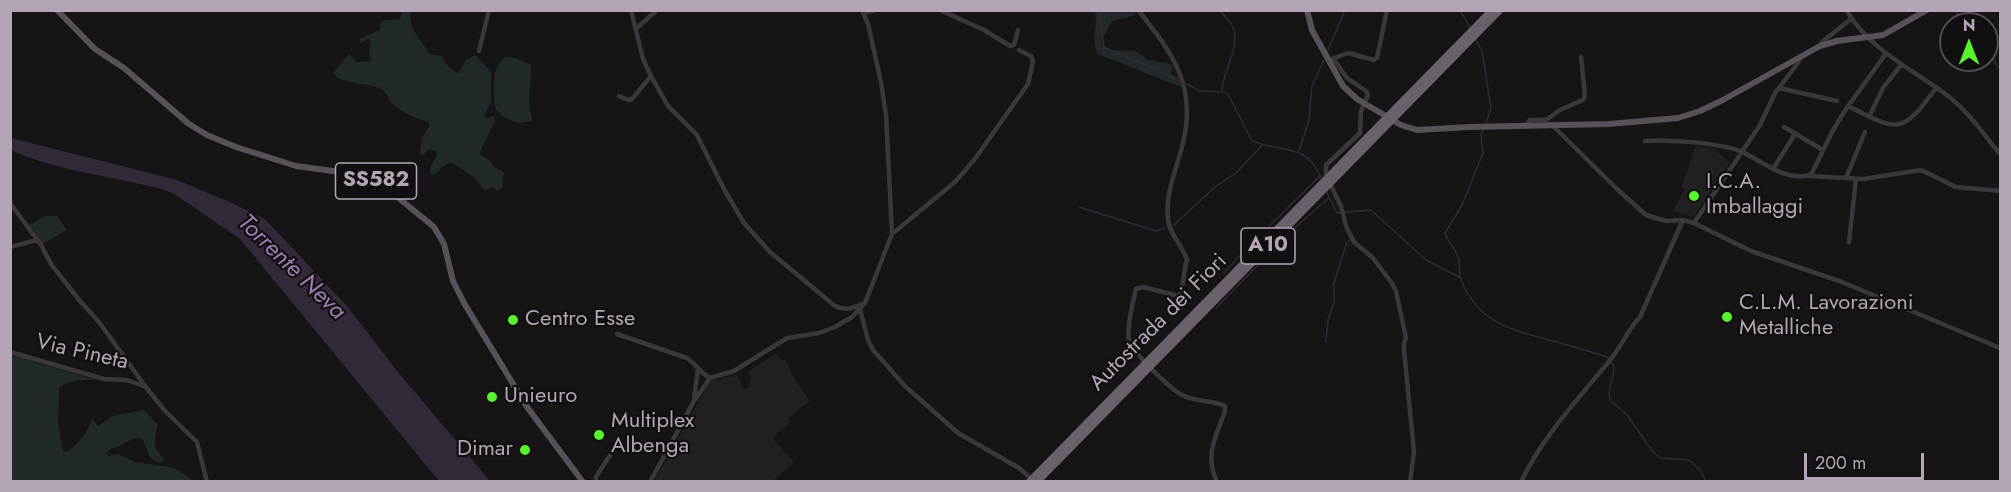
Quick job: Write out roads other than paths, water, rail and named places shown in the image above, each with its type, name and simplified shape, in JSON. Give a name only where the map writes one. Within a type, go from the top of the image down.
[{"type":"highway","name":"Autostrada dei Fiori","points":[[1029,482],[1492,10]]},
{"type":"highway","name":"Autostrada dei Fiori","points":[[1035,482],[1500,10]]},
{"type":"main road","name":"SS582","points":[[57,10],[95,49],[124,68],[189,124],[207,135],[296,166],[355,174],[373,179],[381,183],[434,227],[444,244],[453,281],[464,303],[528,409],[583,482]]},
{"type":"main road","points":[[1307,10],[1312,30],[1343,86],[1357,99],[1401,125],[1417,130],[1633,123],[1678,118],[1721,101],[1820,46],[1889,33],[1927,10]]},
{"type":"street","points":[[479,51],[489,10]]},
{"type":"street","points":[[631,10],[643,59],[651,75],[668,106],[697,135],[720,182],[744,223],[770,252],[841,309],[865,303]]},
{"type":"street","points":[[637,28],[657,10]]},
{"type":"street","points":[[650,482],[694,401],[710,378],[734,371],[787,338],[827,331],[852,317],[865,303],[892,234],[886,115],[881,82],[863,12],[875,10]]},
{"type":"street","points":[[940,10],[984,30],[1010,46],[1014,45],[1018,30]]},
{"type":"street","points":[[1138,10],[1169,49],[1187,98],[1186,128],[1168,212],[1169,226],[1187,260],[1183,273],[1182,293],[1177,297],[1143,287],[1136,289],[1129,335],[1132,346],[1178,393],[1185,397],[1225,406],[1210,454],[1217,482]]},
{"type":"street","points":[[1326,175],[1326,165],[1360,134],[1361,111],[1368,95],[1347,78],[1330,59],[1348,53],[1374,60],[1377,58],[1387,10]]},
{"type":"street","points":[[1846,10],[1867,38],[1885,54],[1958,104],[2001,154]]},
{"type":"street","points":[[1820,46],[1823,41],[1851,19]]},
{"type":"street","points":[[892,234],[955,181],[974,160],[1025,89],[1034,62],[1031,56],[1019,50]]},
{"type":"street","points":[[1806,176],[1813,171],[1848,106],[1885,54]]},
{"type":"street","points":[[1526,125],[1530,120],[1546,120],[1560,110],[1583,100],[1585,96],[1581,57]]},
{"type":"street","points":[[1694,223],[1760,125],[1779,88],[1800,59]]},
{"type":"street","points":[[1869,117],[1883,88],[1901,65]]},
{"type":"street","points":[[619,96],[628,100],[632,99],[651,75]]},
{"type":"street","points":[[1779,88],[1837,101]]},
{"type":"street","points":[[1848,106],[1890,126],[1905,122],[1918,112],[1936,88]]},
{"type":"street","points":[[1551,125],[1639,210],[1660,220],[1683,220],[1694,223],[1751,251],[1842,282],[2001,348]]},
{"type":"street","points":[[1784,127],[1823,150]]},
{"type":"street","points":[[1846,178],[1865,132]]},
{"type":"street","points":[[1773,169],[1795,134]]},
{"type":"street","points":[[1645,141],[1723,147],[1741,152],[1773,169],[1792,175],[1856,179],[1921,170],[1956,187],[2001,190]]},
{"type":"street","points":[[1849,242],[1856,179]]},
{"type":"street","points":[[1331,186],[1343,210],[1354,242],[1372,258],[1396,291],[1406,338],[1404,352],[1414,452],[1410,482]]},
{"type":"street","points":[[10,203],[51,264],[99,322],[166,412],[197,442],[207,482]]},
{"type":"street","points":[[1521,482],[1545,438],[1614,355],[1640,317],[1683,220]]},
{"type":"street","points":[[10,247],[37,240]]},
{"type":"street","points":[[860,309],[873,350],[906,387],[958,433],[1023,471],[1035,482]]},
{"type":"street","points":[[617,334],[680,355],[695,363],[698,369],[710,378]]},
{"type":"street","name":"Via Pineta","points":[[10,352],[104,379],[127,380],[146,386]]},
{"type":"street","points":[[694,401],[698,369]]},
{"type":"street","points":[[596,482],[596,477],[610,455]]},
{"type":"water","name":"Torrente Neva","points":[[11,138],[177,180],[266,220],[347,306],[398,372],[490,481],[439,481],[240,239],[176,195],[165,190],[48,164],[11,150]]},
{"type":"waterway","points":[[1099,10],[1104,48],[1156,69],[1178,81]]},
{"type":"waterway","points":[[1220,10],[1232,25],[1235,41],[1222,90]]},
{"type":"waterway","points":[[1328,50],[1345,10]]},
{"type":"waterway","points":[[1460,10],[1470,28]]},
{"type":"waterway","points":[[1475,38],[1482,51],[1491,108],[1486,123]]},
{"type":"waterway","points":[[1299,151],[1309,120],[1312,86],[1324,60]]},
{"type":"waterway","points":[[1187,84],[1200,91],[1228,94],[1252,141],[1301,154],[1315,167],[1321,178]]},
{"type":"waterway","points":[[1483,129],[1481,135],[1483,153],[1462,205],[1445,233],[1458,257],[1460,277],[1468,295],[1477,307],[1498,323],[1609,359]]},
{"type":"waterway","points":[[1174,225],[1215,187],[1236,173],[1262,145]]},
{"type":"waterway","points":[[1224,273],[1320,176]]},
{"type":"waterway","points":[[1326,191],[1337,213],[1371,210],[1426,260],[1459,277]]},
{"type":"waterway","points":[[1216,308],[1290,232],[1329,198]]},
{"type":"waterway","points":[[1079,207],[1156,231],[1165,228]]},
{"type":"waterway","points":[[1326,342],[1328,320],[1334,302],[1334,283],[1347,242],[1350,240]]},
{"type":"waterway","points":[[1612,363],[1614,366],[1609,391],[1610,400],[1627,415],[1653,452],[1660,458],[1689,460],[1701,471],[1706,482]]},
{"type":"place","name":"I.C.A. Imballaggi","points":[[1694,196]]},
{"type":"place","name":"C.L.M. Lavorazioni Metalliche","points":[[1727,317]]},
{"type":"place","name":"Centro Esse","points":[[513,320]]},
{"type":"place","name":"Unieuro","points":[[492,397]]},
{"type":"place","name":"Multiplex Albenga","points":[[599,435]]},
{"type":"place","name":"Dimar","points":[[525,450]]}]
